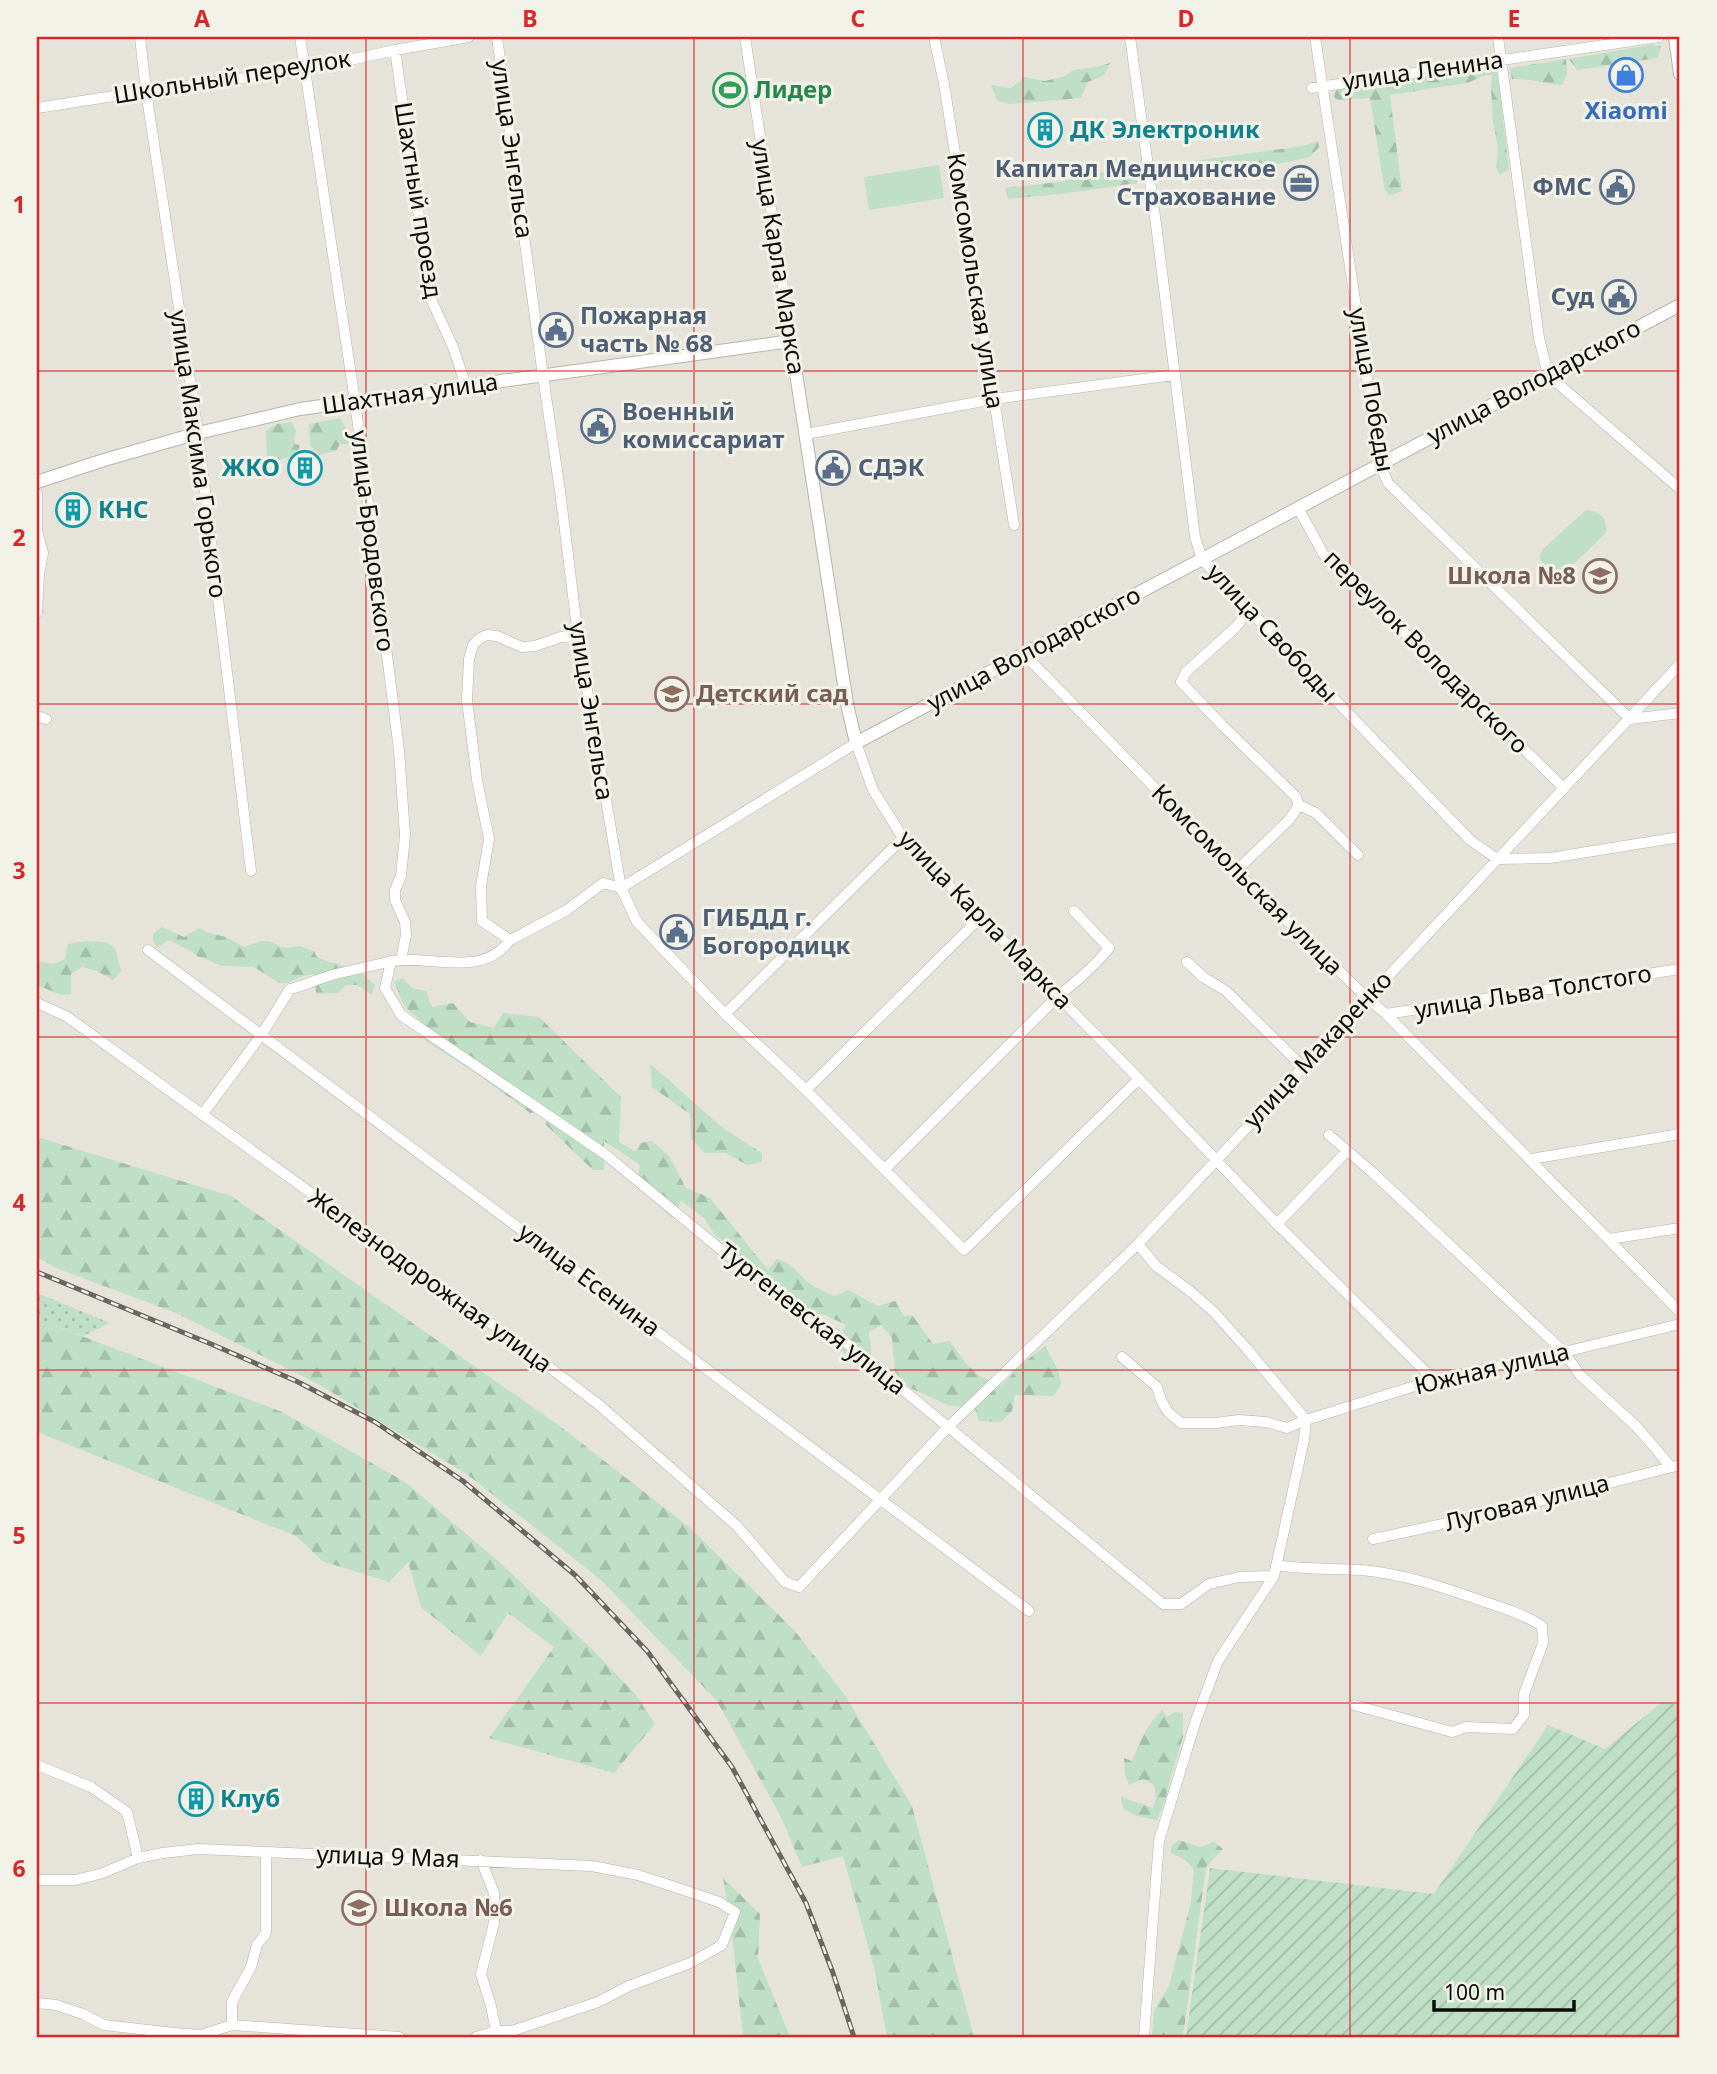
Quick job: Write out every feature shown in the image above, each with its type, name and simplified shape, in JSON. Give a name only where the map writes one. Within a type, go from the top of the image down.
[{"type":"main road","points":[[1675,37],[1680,74]]},
{"type":"main road","name":"улица Володарского","points":[[856,743],[1680,304]]},
{"type":"main road","name":"Шахтная улица","points":[[37,482],[198,433],[300,409],[791,341]]},
{"type":"main road","name":"улица Карла Маркса","points":[[791,341],[847,704],[856,743]]},
{"type":"street","name":"улица Максима Горького","points":[[140,37],[198,433],[251,872]]},
{"type":"street","name":"улица Бродовского","points":[[300,37],[355,401],[399,750],[405,835],[401,876],[395,890],[395,900],[405,922],[407,935],[396,961]]},
{"type":"street","name":"Школьный переулок","points":[[37,108],[305,70],[469,37]]},
{"type":"street","name":"улица Энгельса","points":[[497,37],[578,636],[621,888],[637,922],[725,1014],[806,1090],[964,1250],[1139,1079]]},
{"type":"street","name":"улица Карла Маркса","points":[[745,37],[791,341]]},
{"type":"street","name":"Комсомольская улица","points":[[934,37],[944,84],[1014,525]]},
{"type":"street","name":"улица Свободы","points":[[1130,37],[1195,537],[1202,559],[1470,840],[1497,859]]},
{"type":"street","name":"улица Победы","points":[[1315,37],[1317,86],[1380,464],[1388,483],[1630,719]]},
{"type":"street","points":[[1497,37],[1539,338],[1548,375],[1680,489]]},
{"type":"street","name":"улица Ленина","points":[[1317,86],[1659,37]]},
{"type":"street","name":"Шахтный проезд","points":[[395,50],[431,299],[453,347],[466,386]]},
{"type":"street","points":[[806,434],[994,399],[1174,374]]},
{"type":"street","points":[[37,494],[37,530],[43,553],[37,612]]},
{"type":"street","name":"переулок Володарского","points":[[1298,508],[1324,555],[1564,788]]},
{"type":"street","points":[[1249,610],[1236,627],[1186,672],[1181,682],[1296,797],[1299,806],[1316,813],[1357,855]]},
{"type":"street","points":[[510,940],[482,921],[481,886],[489,839],[477,780],[467,700],[469,659],[473,645],[487,635],[497,636],[522,647],[535,646],[561,637],[578,636]]},
{"type":"street","name":"Комсомольская улица","points":[[1024,654],[1236,871],[1386,1014],[1680,1312]]},
{"type":"street","name":"улица Макаренко","points":[[799,1587],[947,1428],[1138,1244],[1680,664]]},
{"type":"street","points":[[1630,719],[1680,713]]},
{"type":"street","name":"улица Карла Маркса","points":[[856,743],[873,790],[902,838],[1277,1224],[1434,1380]]},
{"type":"street","name":"улица Володарского","points":[[202,1115],[262,1034],[290,989],[335,974],[396,961],[461,964],[492,956],[510,940],[567,910],[603,883],[621,888],[856,743]]},
{"type":"street","points":[[1236,871],[1289,820],[1299,806]]},
{"type":"street","points":[[1497,859],[1550,858],[1680,837]]},
{"type":"street","points":[[725,1014],[902,838]]},
{"type":"street","points":[[885,1170],[1109,948],[1074,911]]},
{"type":"street","points":[[806,1090],[981,918]]},
{"type":"street","name":"улица Есенина","points":[[148,950],[1029,1611]]},
{"type":"street","name":"Тургеневская улица","points":[[396,961],[384,988],[401,1014],[605,1154],[742,1267],[840,1338],[1163,1604],[1181,1604],[1209,1584],[1275,1570]]},
{"type":"street","points":[[1187,962],[1203,977],[1226,990],[1303,1067]]},
{"type":"street","name":"улица Льва Толстого","points":[[1386,1014],[1680,969]]},
{"type":"street","name":"Железнодорожная улица","points":[[37,1003],[66,1016],[473,1310],[597,1404],[737,1526],[785,1582],[799,1587]]},
{"type":"street","points":[[1531,1160],[1680,1134]]},
{"type":"street","points":[[1329,1135],[1564,1352],[1580,1375],[1676,1466]]},
{"type":"street","points":[[1277,1224],[1347,1151]]},
{"type":"street","points":[[1609,1239],[1680,1228]]},
{"type":"street","points":[[1138,1244],[1156,1266],[1214,1312],[1306,1420],[1275,1570],[1218,1661],[1196,1720],[1160,1840],[1144,2037]]},
{"type":"street","name":"Южная улица","points":[[1122,1357],[1157,1387],[1168,1412],[1181,1423],[1239,1420],[1266,1422],[1287,1428],[1434,1380],[1680,1324]]},
{"type":"street","name":"Луговая улица","points":[[1373,1539],[1480,1516],[1676,1466]]},
{"type":"street","points":[[1275,1570],[1290,1568],[1388,1573],[1451,1590],[1526,1616],[1542,1626],[1543,1643],[1524,1694],[1524,1714],[1513,1729],[1466,1727],[1452,1732],[1354,1705]]},
{"type":"street","points":[[37,1765],[91,1787],[127,1812],[138,1858]]},
{"type":"street","name":"улица 9 Мая","points":[[37,1880],[75,1880],[103,1873],[138,1858],[198,1850],[481,1860],[592,1866],[638,1875],[719,1902],[735,1912],[722,1945],[690,1963],[629,1986],[598,2002],[512,2031],[496,2031]]},
{"type":"street","points":[[232,2025],[232,2002],[251,1967],[257,1945],[266,1933],[266,1852]]},
{"type":"street","points":[[476,2037],[496,2031],[481,1974],[494,1923],[494,1893],[481,1860]]},
{"type":"street","points":[[37,2003],[56,2005],[104,2025],[201,2035],[232,2025],[399,2037]]},
{"type":"green space","points":[[1650,45],[1661,46],[1658,58],[1577,70],[1569,59]]},
{"type":"green space","points":[[1566,59],[1567,73],[1562,85],[1512,79],[1510,68]]},
{"type":"green space","points":[[1110,63],[1104,75],[1088,82],[1081,98],[1010,104],[997,101],[991,85],[1011,88],[1025,77],[1045,81],[1066,76],[1073,70]]},
{"type":"green space","points":[[1497,70],[1509,169],[1500,175],[1496,167],[1498,148],[1493,122],[1492,75],[1467,83],[1390,95],[1402,191],[1389,196],[1384,187],[1370,98],[1338,100],[1334,97],[1336,89]]},
{"type":"green space","points":[[1318,141],[1319,147],[1311,156],[1291,162],[1214,171],[1199,171],[1191,166],[1195,161],[1303,146]]},
{"type":"green space","points":[[1119,159],[1138,173],[1137,183],[1008,199],[1005,188],[1058,182],[1104,172],[1106,160]]},
{"type":"green space","points":[[939,165],[944,198],[869,210],[864,177]]},
{"type":"green space","points":[[340,418],[351,444],[340,444],[336,451],[319,455],[310,445],[309,424]]},
{"type":"green space","points":[[291,422],[296,430],[294,443],[300,446],[294,457],[267,462],[266,431],[277,424]]},
{"type":"green space","points":[[1586,510],[1602,516],[1606,523],[1606,533],[1562,575],[1551,572],[1539,557],[1543,549]]},
{"type":"green space","points":[[162,927],[184,937],[199,928],[226,937],[244,947],[261,941],[270,941],[288,948],[300,946],[314,951],[317,957],[364,975],[375,985],[372,995],[357,985],[346,985],[338,993],[316,994],[315,974],[288,983],[279,983],[254,967],[223,966],[197,956],[169,940],[157,948],[153,934]]},
{"type":"green space","points":[[104,942],[115,949],[121,971],[113,980],[97,971],[82,967],[71,974],[71,994],[61,995],[37,985],[37,961],[54,964],[65,959],[68,944]]},
{"type":"green space","points":[[403,978],[412,988],[426,991],[432,1007],[453,1003],[470,1022],[494,1028],[503,1013],[539,1017],[621,1097],[619,1142],[636,1152],[640,1143],[652,1141],[669,1156],[686,1188],[710,1198],[768,1270],[777,1259],[789,1264],[814,1286],[835,1296],[848,1290],[878,1306],[895,1301],[904,1316],[912,1315],[933,1344],[950,1341],[980,1377],[1002,1385],[1023,1363],[1045,1346],[1058,1370],[1061,1384],[1054,1396],[1015,1395],[1012,1411],[1001,1422],[979,1421],[975,1409],[948,1405],[910,1388],[895,1372],[892,1338],[881,1325],[869,1332],[871,1372],[857,1364],[836,1347],[846,1325],[825,1315],[780,1306],[766,1296],[737,1267],[722,1240],[715,1235],[704,1218],[681,1201],[672,1218],[636,1185],[640,1165],[604,1141],[604,1170],[593,1170],[545,1124],[552,1110],[530,1113],[479,1075],[426,1041],[417,1029],[422,1022],[404,1006],[394,981]]},
{"type":"green space","points":[[650,1064],[721,1126],[762,1153],[762,1162],[747,1165],[726,1153],[705,1153],[691,1139],[690,1114],[652,1087]]},
{"type":"green space","points":[[37,1137],[231,1196],[557,1424],[689,1527],[794,1630],[844,1694],[912,1806],[974,2037],[887,2037],[874,1967],[843,1856],[802,1867],[781,1817],[717,1701],[601,1580],[468,1475],[318,1384],[176,1313],[56,1268],[37,1257]]},
{"type":"green space","points":[[37,1293],[110,1323],[83,1336],[37,1319]]},
{"type":"green space","points":[[37,1319],[282,1412],[405,1482],[498,1561],[592,1649],[636,1695],[655,1724],[614,1773],[489,1738],[554,1647],[508,1613],[481,1656],[421,1607],[408,1562],[389,1582],[322,1561],[296,1536],[37,1432]]},
{"type":"green space","points":[[1661,1703],[1680,1705],[1680,2022],[1676,2037],[1186,2037],[1210,1868],[1434,1894],[1548,1725],[1605,1749]]},
{"type":"green space","points":[[1162,1710],[1167,1717],[1175,1712],[1183,1713],[1183,1737],[1157,1820],[1136,1816],[1123,1808],[1121,1797],[1153,1808],[1156,1797],[1154,1785],[1143,1779],[1129,1785],[1125,1775],[1124,1758],[1132,1761],[1148,1727]]},
{"type":"green space","points":[[1179,1840],[1200,1847],[1214,1842],[1223,1849],[1206,1867],[1183,2037],[1152,2037],[1154,2010],[1169,1986],[1191,1902],[1194,1869],[1184,1859],[1171,1853],[1171,1846]]},
{"type":"green space","points":[[723,1878],[760,1914],[758,1958],[790,2037],[743,2037]]},
{"type":"railway","points":[[37,1272],[296,1381],[375,1422],[463,1481],[575,1575],[647,1651],[732,1767],[806,1903],[854,2037]]},
{"type":"place","name":"Xiaomi","points":[[1626,75]]},
{"type":"place","name":"Лидер","points":[[730,90]]},
{"type":"place","name":"ДК Электроник","points":[[1045,130]]},
{"type":"place","name":"Капитал Медицинское Страхование","points":[[1301,183]]},
{"type":"place","name":"ФМС","points":[[1617,187]]},
{"type":"place","name":"Суд","points":[[1619,297]]},
{"type":"place","name":"Пожарная часть № 68","points":[[556,330]]},
{"type":"place","name":"Военный комиссариат","points":[[598,426]]},
{"type":"place","name":"ЖКО","points":[[305,468]]},
{"type":"place","name":"СДЭК","points":[[833,468]]},
{"type":"place","name":"КНС","points":[[73,510]]},
{"type":"place","name":"Школа №8","points":[[1600,576]]},
{"type":"place","name":"Детский сад","points":[[672,694]]},
{"type":"place","name":"ГИБДД г. Богородицк","points":[[677,932]]},
{"type":"place","name":"Клуб","points":[[196,1799]]},
{"type":"place","name":"Школа №6","points":[[359,1908]]}]
